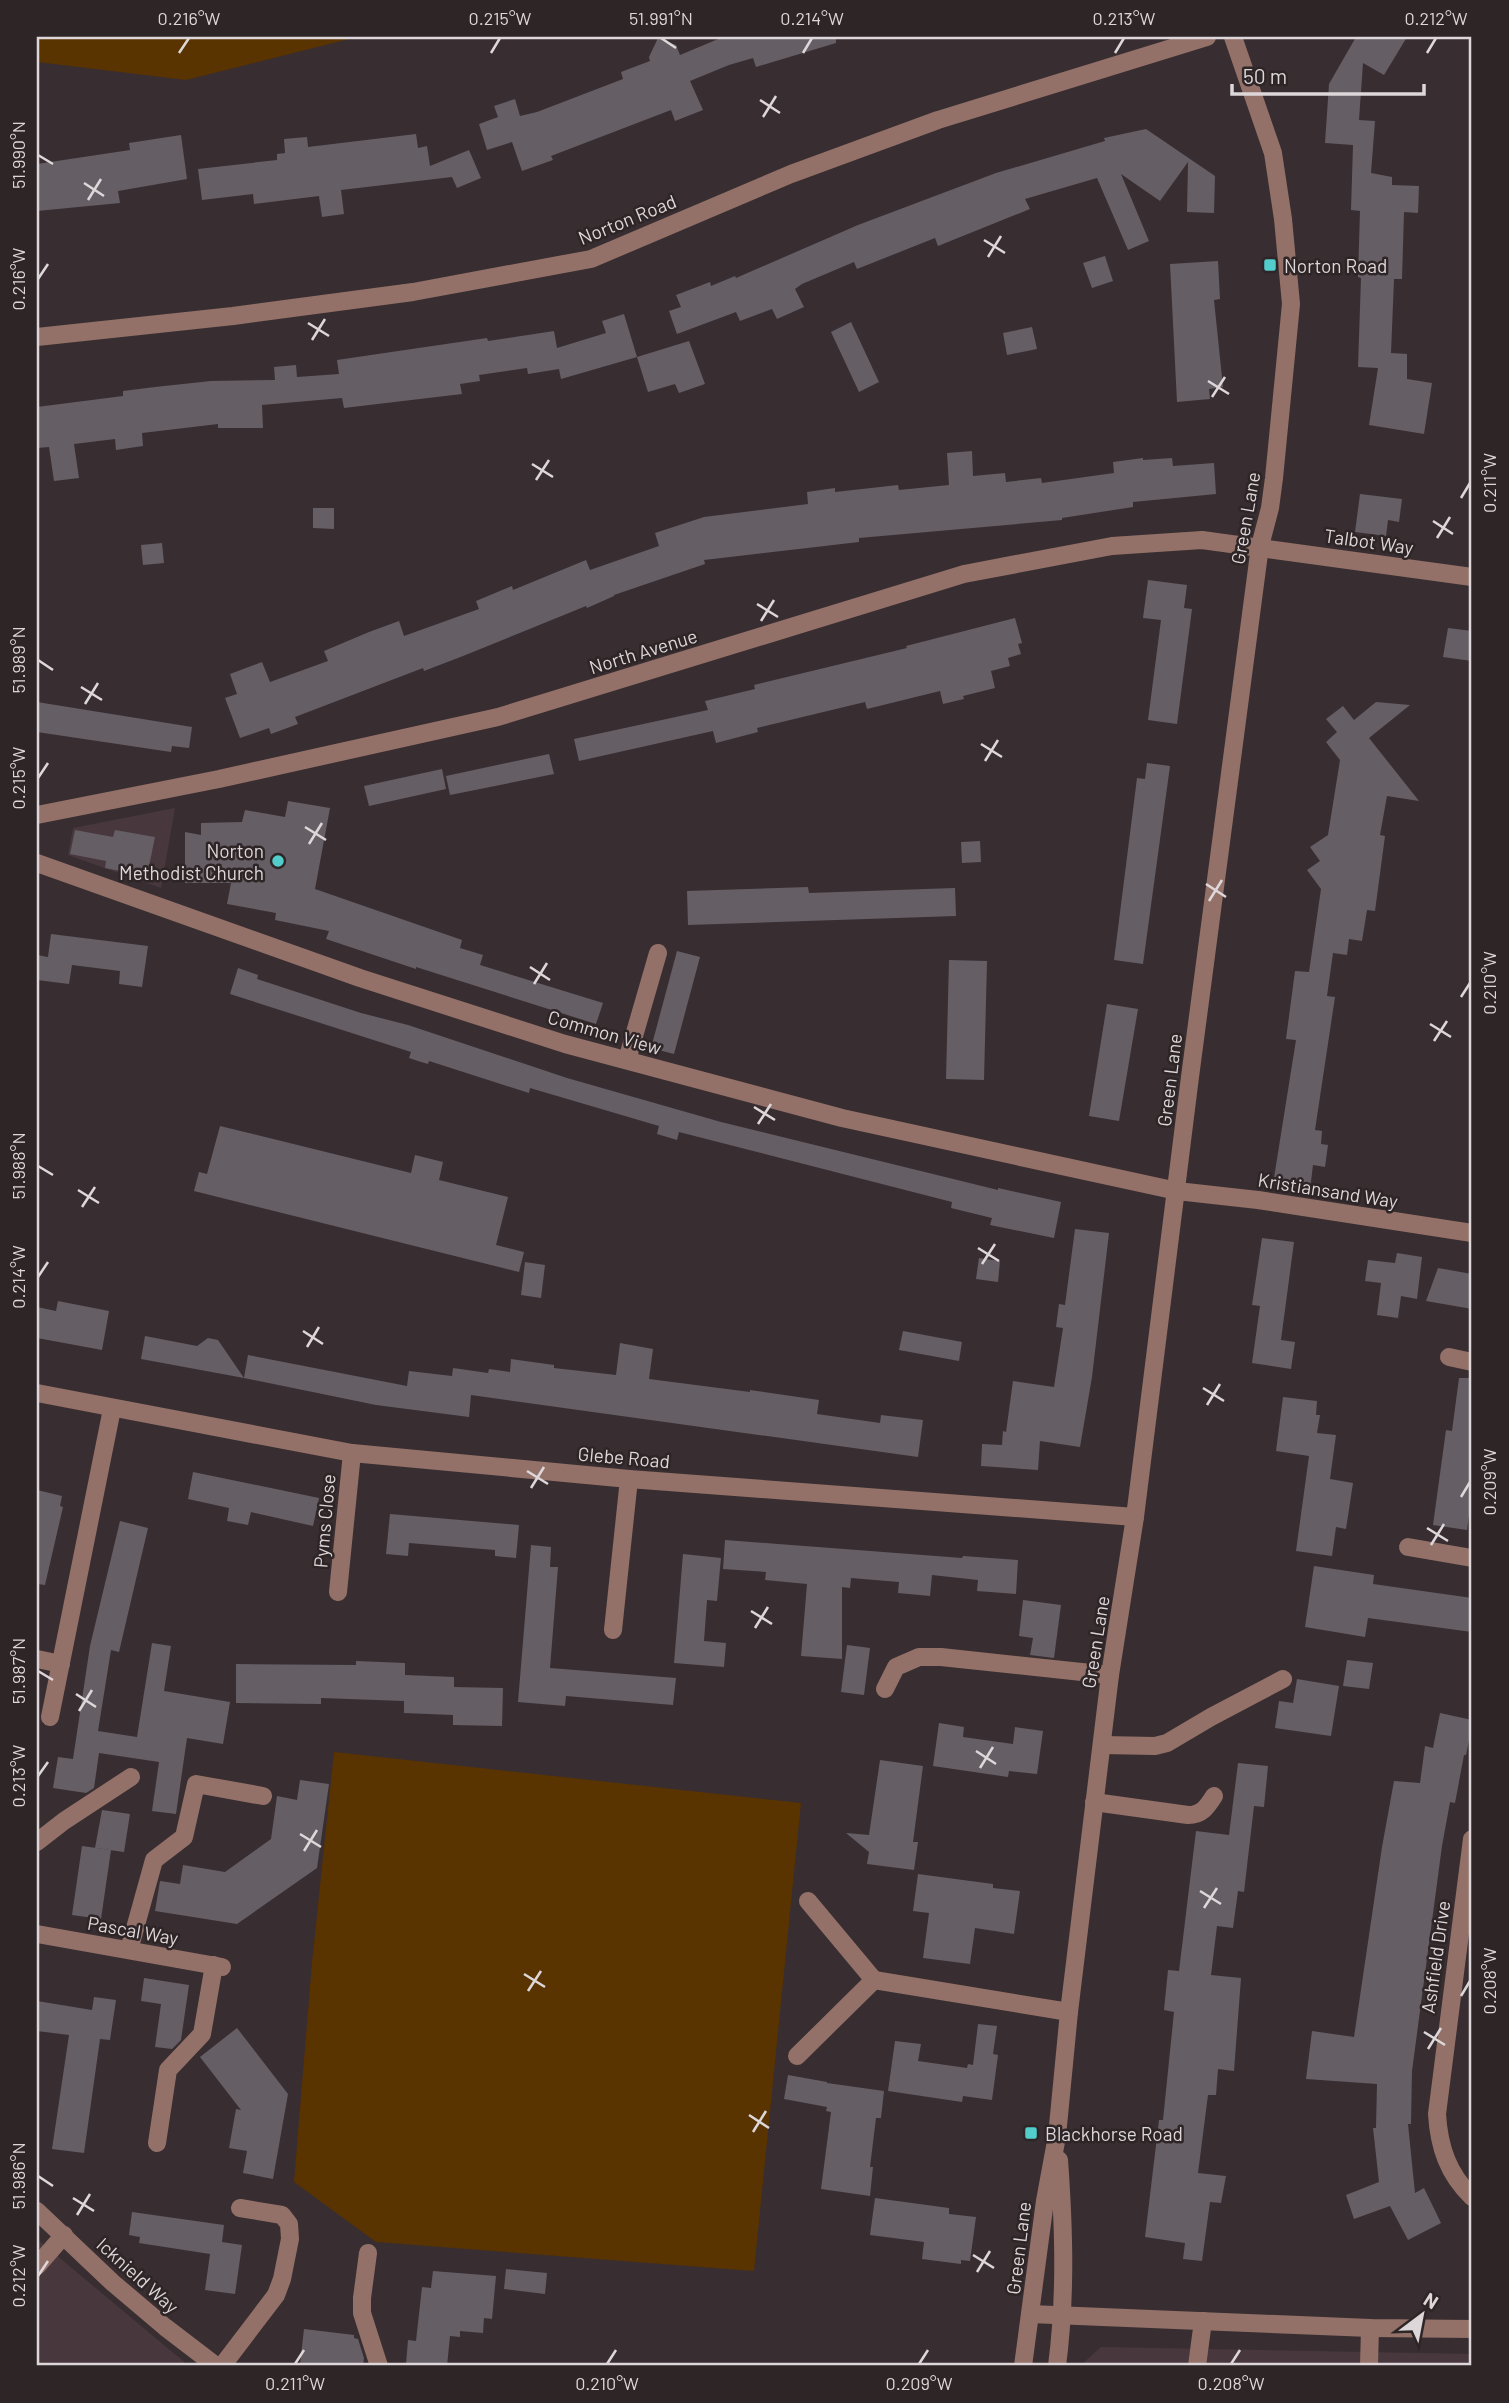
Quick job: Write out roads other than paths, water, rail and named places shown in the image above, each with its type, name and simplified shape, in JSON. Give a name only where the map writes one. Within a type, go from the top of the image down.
[{"type":"street","name":"Norton Road","points":[[37,337],[233,316],[412,292],[591,259],[791,174],[938,120],[1207,37]]},
{"type":"street","name":"Green Lane","points":[[1023,2366],[1045,2201],[1057,2136],[1069,2012],[1110,1675],[1135,1517],[1260,546],[1273,488],[1291,304],[1283,219],[1273,153],[1233,37]]},
{"type":"street","name":"North Avenue","points":[[37,814],[219,779],[498,717],[964,574],[1112,546],[1202,540],[1260,546]]},
{"type":"street","name":"Talbot Way","points":[[1260,546],[1472,577]]},
{"type":"street","name":"Common View","points":[[37,863],[360,978],[565,1044],[842,1118],[1177,1191]]},
{"type":"street","points":[[627,1060],[658,953]]},
{"type":"street","name":"Kristiansand Way","points":[[1177,1191],[1258,1200],[1472,1233]]},
{"type":"street","points":[[1449,1357],[1472,1362]]},
{"type":"street","name":"Glebe Road","points":[[37,1393],[352,1453],[629,1479],[1135,1517]]},
{"type":"street","points":[[50,1717],[112,1409]]},
{"type":"street","name":"Pyms Close","points":[[338,1592],[352,1453]]},
{"type":"street","points":[[613,1630],[629,1479]]},
{"type":"street","points":[[1408,1547],[1472,1558]]},
{"type":"street","points":[[885,1689],[896,1667],[919,1657],[1110,1675]]},
{"type":"street","points":[[37,1659],[61,1664]]},
{"type":"street","points":[[1102,1745],[1155,1746],[1167,1743],[1283,1679]]},
{"type":"street","points":[[37,1842],[131,1777]]},
{"type":"street","points":[[129,1950],[154,1860],[184,1838],[196,1784],[264,1796]]},
{"type":"street","points":[[1094,1802],[1197,1815],[1213,1796]]},
{"type":"street","name":"Ashfield Drive","points":[[1472,1839],[1437,2114],[1443,2155],[1462,2188],[1472,2197]]},
{"type":"street","points":[[808,1900],[874,1980],[1069,2012]]},
{"type":"street","name":"Pascal Way","points":[[37,1934],[218,1966],[202,2034],[168,2070],[157,2143]]},
{"type":"street","points":[[797,2056],[874,1980]]},
{"type":"street","name":"Green Lane","points":[[1057,2136],[1064,2230],[1063,2316],[1057,2366]]},
{"type":"street","points":[[222,2366],[276,2295],[290,2239],[289,2224],[282,2216],[240,2208]]},
{"type":"street","name":"Icknield Way","points":[[37,2211],[123,2292],[216,2366]]},
{"type":"street","points":[[37,2266],[64,2235]]},
{"type":"street","points":[[368,2253],[362,2313],[379,2366]]},
{"type":"street","points":[[1030,2314],[1370,2328],[1472,2329]]},
{"type":"street","points":[[1197,2366],[1203,2321]]},
{"type":"street","points":[[1368,2366],[1370,2328]]},
{"type":"place","name":"Norton Road","points":[[1270,265]]},
{"type":"place","name":"Norton Methodist Church","points":[[278,861]]},
{"type":"place","name":"Blackhorse Road","points":[[1031,2133]]}]
